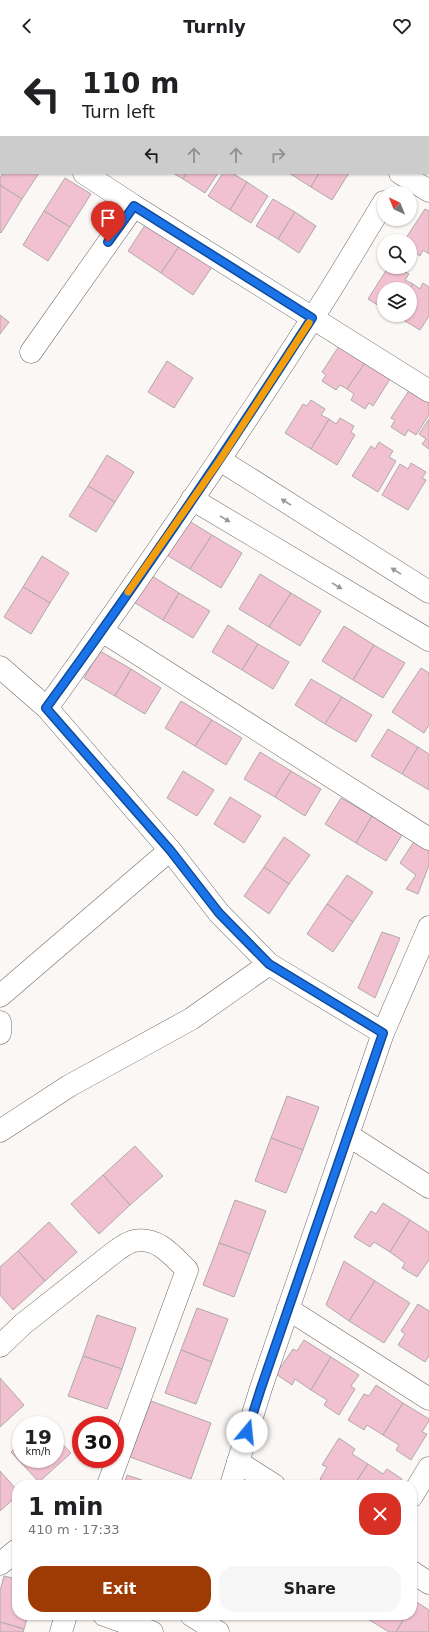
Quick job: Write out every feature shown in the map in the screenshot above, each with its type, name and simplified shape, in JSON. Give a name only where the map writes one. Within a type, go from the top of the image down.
[{"type":"street","points":[[86,174],[429,391]]},
{"type":"street","points":[[394,186],[400,174]]},
{"type":"street","points":[[403,174],[429,191]]},
{"type":"street","points":[[31,352],[134,206]]},
{"type":"street","points":[[46,708],[102,631],[220,460],[312,318],[377,213]]},
{"type":"street","points":[[220,460],[429,592]]},
{"type":"street","points":[[192,499],[429,640]]},
{"type":"street","points":[[102,631],[429,840]]},
{"type":"street","points":[[0,667],[46,708],[170,850],[219,913],[269,964],[383,1033]]},
{"type":"street","points":[[0,996],[170,850]]},
{"type":"street","points":[[233,1480],[261,1388],[383,1033],[429,927]]},
{"type":"street","points":[[0,1131],[69,1086],[191,1019],[269,964]]},
{"type":"street","points":[[0,1022],[0,1033]]},
{"type":"street","points":[[348,1135],[429,1187]]},
{"type":"street","points":[[0,1346],[23,1324],[116,1250],[133,1241],[153,1241],[169,1252],[187,1270],[110,1480]]},
{"type":"street","points":[[288,1309],[429,1399]]},
{"type":"street","points":[[238,1462],[266,1480]]},
{"type":"street","points":[[417,1488],[429,1468]]},
{"type":"street","points":[[0,1564],[12,1554]]},
{"type":"street","points":[[417,1575],[429,1583]]},
{"type":"street","points":[[61,1632],[65,1620]]},
{"type":"street","points":[[118,1620],[152,1632]]},
{"type":"street","points":[[186,1632],[190,1620]]},
{"type":"street","points":[[199,1620],[218,1632]]},
{"type":"building","points":[[2,174],[38,174],[22,199],[0,185],[0,178]]},
{"type":"building","points":[[175,174],[186,174],[183,179]]},
{"type":"building","points":[[186,174],[217,174],[205,193],[183,179]]},
{"type":"building","points":[[222,174],[234,174],[247,182],[230,210],[208,196]]},
{"type":"building","points":[[291,174],[318,174],[311,187]]},
{"type":"building","points":[[318,174],[348,174],[332,200],[311,187]]},
{"type":"building","points":[[65,178],[91,194],[70,227],[44,211]]},
{"type":"building","points":[[247,182],[268,196],[251,223],[230,210]]},
{"type":"building","points":[[0,185],[22,199],[1,233],[0,232]]},
{"type":"building","points":[[273,199],[295,212],[278,239],[256,226]]},
{"type":"building","points":[[425,209],[429,211],[429,254],[423,250],[420,256],[417,254],[417,234],[409,234],[414,226],[417,226],[417,221]]},
{"type":"building","points":[[44,211],[70,227],[48,261],[23,245]]},
{"type":"building","points":[[295,212],[316,226],[299,253],[278,239]]},
{"type":"building","points":[[149,219],[182,242],[161,273],[128,251]]},
{"type":"building","points":[[182,242],[214,264],[193,295],[161,273]]},
{"type":"building","points":[[384,274],[409,274],[405,280],[409,282],[379,282]]},
{"type":"building","points":[[423,283],[429,287],[429,316],[420,330],[407,322],[417,322],[417,287],[420,289]]},
{"type":"building","points":[[377,285],[377,305],[368,299]]},
{"type":"building","points":[[0,315],[9,322],[0,334]]},
{"type":"building","points":[[341,343],[367,360],[347,389],[340,385],[336,390],[322,381],[326,375],[322,372]]},
{"type":"building","points":[[367,360],[392,376],[373,406],[369,403],[365,409],[351,400],[354,394],[347,389]]},
{"type":"building","points":[[167,361],[193,378],[174,408],[148,392]]},
{"type":"building","points":[[410,389],[429,401],[429,415],[416,435],[408,430],[405,436],[391,427],[395,420],[391,418]]},
{"type":"building","points":[[311,400],[325,409],[321,415],[329,419],[311,449],[285,433],[303,404],[307,406]]},
{"type":"building","points":[[340,418],[354,426],[351,432],[355,435],[337,465],[311,449],[329,419],[336,424]]},
{"type":"building","points":[[429,419],[429,449],[422,444],[426,439],[419,434]]},
{"type":"building","points":[[379,442],[393,451],[389,457],[396,461],[378,492],[352,476],[371,446],[375,449]]},
{"type":"building","points":[[107,455],[134,472],[115,502],[88,486]]},
{"type":"building","points":[[411,463],[426,472],[422,478],[426,480],[408,510],[382,495],[400,464],[408,469]]},
{"type":"building","points":[[88,486],[115,502],[96,532],[69,516]]},
{"type":"building","points":[[181,516],[212,535],[190,569],[160,551]]},
{"type":"building","points":[[212,535],[242,553],[221,588],[190,569]]},
{"type":"building","points":[[42,556],[69,573],[50,603],[23,587]]},
{"type":"building","points":[[149,574],[179,593],[163,620],[132,601]]},
{"type":"building","points":[[260,574],[291,593],[269,627],[239,609]]},
{"type":"building","points":[[23,587],[50,603],[31,634],[4,617]]},
{"type":"building","points":[[179,593],[210,611],[193,638],[163,620]]},
{"type":"building","points":[[291,593],[321,611],[300,646],[269,627]]},
{"type":"building","points":[[228,625],[258,644],[242,670],[212,652]]},
{"type":"building","points":[[344,626],[374,645],[353,680],[322,661]]},
{"type":"building","points":[[258,644],[289,662],[273,689],[242,670]]},
{"type":"building","points":[[374,645],[405,663],[383,698],[353,680]]},
{"type":"building","points":[[100,651],[131,669],[115,696],[84,678]]},
{"type":"building","points":[[421,668],[429,673],[429,725],[424,733],[392,712]]},
{"type":"building","points":[[131,669],[161,688],[145,714],[115,696]]},
{"type":"building","points":[[311,679],[342,697],[325,724],[295,705]]},
{"type":"building","points":[[342,697],[372,715],[356,742],[325,724]]},
{"type":"building","points":[[181,701],[212,720],[195,746],[165,728]]},
{"type":"building","points":[[212,720],[242,738],[226,765],[195,746]]},
{"type":"building","points":[[388,729],[418,747],[402,774],[371,756]]},
{"type":"building","points":[[418,747],[429,754],[429,790],[402,774]]},
{"type":"building","points":[[260,752],[291,771],[275,797],[244,779]]},
{"type":"building","points":[[183,771],[214,790],[197,816],[167,798]]},
{"type":"building","points":[[291,771],[321,789],[305,816],[275,797]]},
{"type":"building","points":[[230,797],[261,816],[244,843],[214,824]]},
{"type":"building","points":[[341,798],[372,816],[356,843],[325,824]]},
{"type":"building","points":[[372,816],[402,835],[386,861],[356,843]]},
{"type":"building","points":[[284,837],[310,855],[289,884],[264,867]]},
{"type":"building","points":[[415,840],[429,850],[429,865],[418,894],[406,889],[416,875],[400,863]]},
{"type":"building","points":[[264,867],[289,884],[269,914],[244,896]]},
{"type":"building","points":[[347,875],[373,892],[353,922],[327,904]]},
{"type":"building","points":[[327,904],[353,922],[333,952],[307,934]]},
{"type":"building","points":[[382,932],[400,938],[375,998],[358,988]]},
{"type":"building","points":[[287,1096],[319,1107],[303,1150],[271,1138]]},
{"type":"building","points":[[271,1138],[303,1150],[286,1193],[255,1181]]},
{"type":"building","points":[[135,1146],[163,1176],[130,1205],[103,1175]]},
{"type":"building","points":[[103,1175],[130,1205],[99,1234],[71,1204]]},
{"type":"building","points":[[235,1200],[266,1211],[250,1254],[219,1243]]},
{"type":"building","points":[[383,1203],[410,1220],[390,1252],[374,1242],[370,1247],[354,1237],[371,1211],[376,1214]]},
{"type":"building","points":[[410,1220],[429,1232],[429,1260],[417,1277],[402,1268],[405,1263],[390,1252]]},
{"type":"building","points":[[49,1222],[77,1252],[45,1281],[18,1251]]},
{"type":"building","points":[[219,1243],[250,1254],[234,1297],[203,1285]]},
{"type":"building","points":[[18,1251],[45,1281],[13,1310],[0,1295],[0,1267]]},
{"type":"building","points":[[344,1261],[375,1281],[349,1321],[326,1305]]},
{"type":"building","points":[[375,1281],[410,1303],[384,1343],[349,1321]]},
{"type":"building","points":[[418,1304],[429,1311],[429,1356],[425,1362],[398,1345],[405,1334],[401,1331]]},
{"type":"building","points":[[197,1308],[228,1319],[212,1362],[181,1350]]},
{"type":"building","points":[[97,1315],[136,1328],[122,1369],[83,1356]]},
{"type":"building","points":[[304,1340],[331,1357],[311,1390],[295,1379],[292,1385],[276,1374],[293,1349],[297,1351]]},
{"type":"building","points":[[181,1350],[212,1362],[196,1404],[165,1393]]},
{"type":"building","points":[[83,1356],[122,1369],[107,1409],[68,1396]]},
{"type":"building","points":[[331,1357],[359,1375],[351,1386],[355,1389],[339,1415],[324,1405],[327,1400],[311,1390]]},
{"type":"building","points":[[0,1378],[24,1405],[0,1427]]},
{"type":"building","points":[[376,1385],[403,1403],[383,1435],[367,1425],[364,1430],[348,1420],[364,1394],[369,1396]]},
{"type":"building","points":[[151,1401],[211,1423],[191,1479],[130,1457]]},
{"type":"building","points":[[403,1403],[429,1419],[422,1432],[427,1434],[411,1460],[396,1450],[399,1445],[383,1435]]},
{"type":"building","points":[[339,1438],[355,1449],[352,1454],[368,1464],[357,1480],[322,1480],[320,1479],[327,1467],[322,1465]]},
{"type":"building","points":[[64,1446],[71,1453],[64,1459]]},
{"type":"building","points":[[368,1464],[383,1474],[387,1469],[402,1479],[401,1480],[357,1480]]},
{"type":"building","points":[[26,1468],[54,1468],[41,1480],[37,1480]]},
{"type":"building","points":[[0,1471],[12,1484],[12,1500],[0,1511]]},
{"type":"building","points":[[127,1475],[142,1480],[126,1480]]},
{"type":"building","points":[[4,1576],[12,1578],[12,1620],[27,1620],[24,1629],[0,1622],[0,1591]]},
{"type":"building","points":[[417,1602],[429,1610],[429,1632],[396,1632],[403,1620],[417,1620]]},
{"type":"building","points":[[370,1620],[403,1620],[396,1632],[389,1632]]},
{"type":"building","points":[[0,1622],[24,1629],[23,1632],[0,1632]]},
{"type":"slow traffic","points":[[128,592],[220,460],[309,323]]},
{"type":"route","points":[[108,242],[134,206],[312,318],[220,460],[102,631],[46,708],[170,850],[219,913],[269,964],[383,1033],[247,1432]]}]
